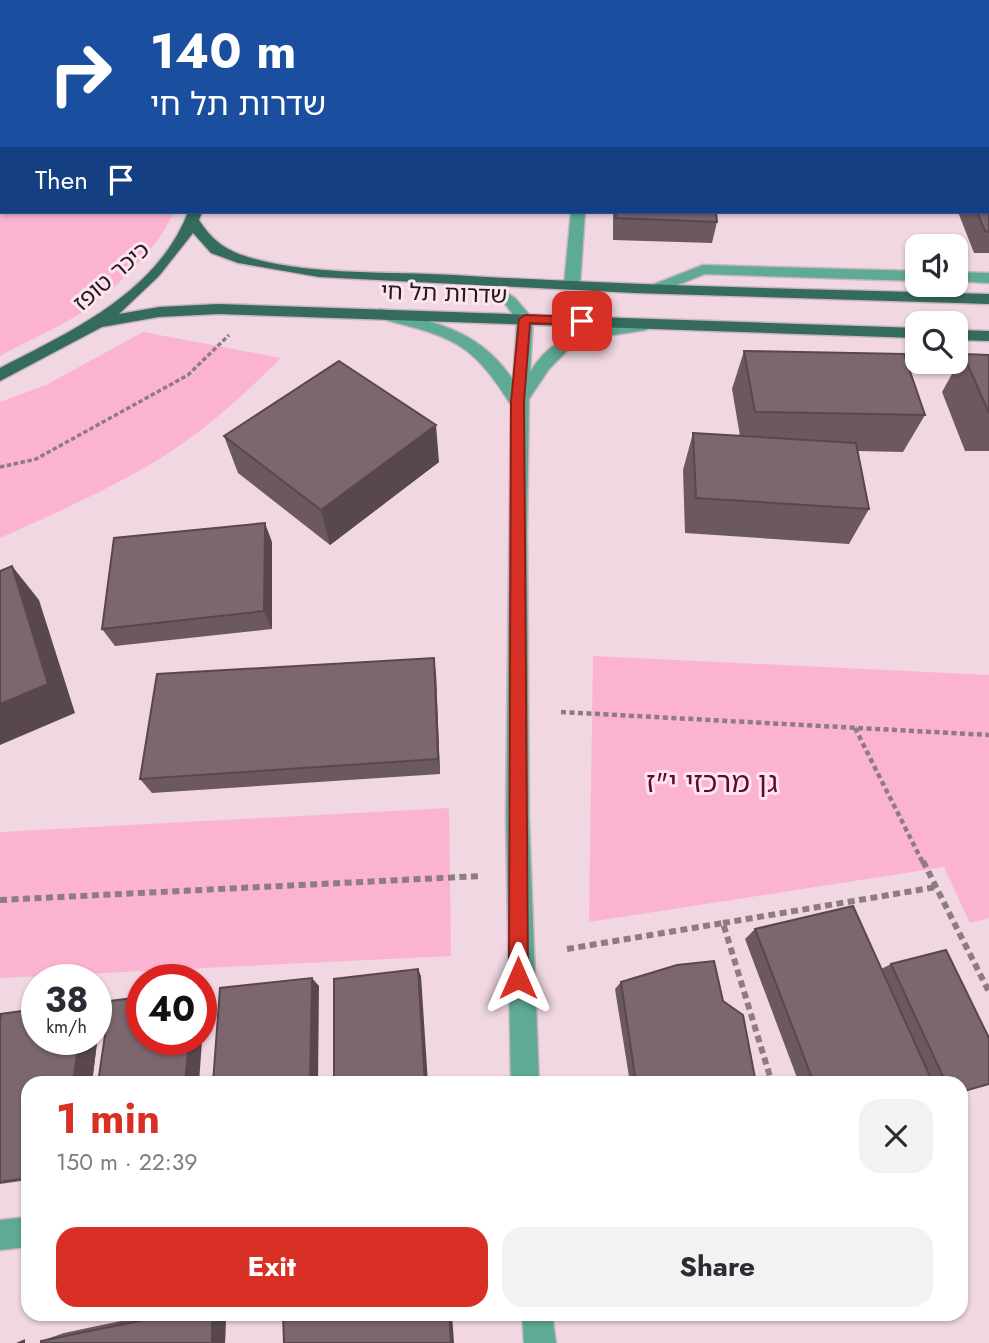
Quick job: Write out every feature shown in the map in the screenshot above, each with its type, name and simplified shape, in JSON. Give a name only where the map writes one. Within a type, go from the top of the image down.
[{"type":"main road","name":"שדרות תל חי","points":[[194,217],[206,243],[216,249],[261,264],[312,271],[486,283],[989,299]]},
{"type":"main road","name":"כיכר טופז","points":[[0,375],[96,323],[159,268],[194,217]]},
{"type":"main road","name":"שדרות תל חי","points":[[96,323],[189,309],[905,333]]},
{"type":"main road","points":[[968,335],[989,336]]},
{"type":"street","points":[[572,285],[578,214]]},
{"type":"street","points":[[657,288],[703,269],[905,275]]},
{"type":"street","points":[[968,277],[989,278]]},
{"type":"street","points":[[486,283],[510,301],[525,319],[518,402],[518,978],[525,1076]]},
{"type":"street","points":[[380,314],[431,327],[471,346],[488,358],[518,402]]},
{"type":"street","points":[[518,402],[551,356],[564,345],[606,329],[659,324]]},
{"type":"street","points":[[0,1235],[21,1233]]},
{"type":"street","points":[[538,1321],[540,1343]]},
{"type":"path","points":[[0,467],[36,459],[188,375],[232,332]]},
{"type":"path","points":[[561,712],[989,736]]},
{"type":"path","points":[[855,728],[989,992]]},
{"type":"path","points":[[0,900],[481,876]]},
{"type":"path","points":[[567,949],[936,887]]},
{"type":"path","points":[[723,923],[770,1076]]},
{"type":"green space","points":[[0,214],[172,214],[146,254],[104,296],[69,320],[0,356]]},
{"type":"green space","points":[[143,332],[281,358],[227,409],[167,454],[106,488],[0,538],[0,402],[46,385]]},
{"type":"green space","name":"גן מרכזי י\"ז","points":[[593,656],[989,675],[989,918],[970,923],[944,867],[589,922]]},
{"type":"green space","points":[[449,808],[451,956],[217,967],[217,964],[126,964],[126,972],[112,973],[112,964],[21,964],[21,977],[0,978],[0,832]]},
{"type":"building","points":[[616,214],[716,214],[717,222],[616,218]]},
{"type":"building","points":[[978,214],[989,214],[989,232],[985,231]]},
{"type":"building","points":[[744,351],[904,354],[905,374],[911,374],[925,415],[755,412]]},
{"type":"building","points":[[968,354],[989,355],[989,413],[968,365]]},
{"type":"building","points":[[339,361],[436,425],[321,510],[224,436]]},
{"type":"building","points":[[693,433],[856,443],[869,509],[696,498]]},
{"type":"building","points":[[265,523],[264,611],[102,629],[114,538]]},
{"type":"building","points":[[12,566],[48,684],[0,704],[0,571]]},
{"type":"building","points":[[434,658],[438,759],[140,779],[157,674]]},
{"type":"building","points":[[853,906],[930,1076],[811,1076],[755,929]]},
{"type":"building","points":[[946,950],[989,1038],[989,1084],[968,1090],[968,1076],[943,1076],[891,964]]},
{"type":"building","points":[[714,961],[723,1001],[743,1015],[755,1076],[635,1076],[621,982],[677,965]]},
{"type":"building","points":[[418,969],[425,1076],[334,1076],[334,979]]},
{"type":"building","points":[[312,978],[310,1076],[214,1076],[220,988]]},
{"type":"building","points":[[126,999],[126,1055],[188,1055],[186,1076],[99,1076],[102,1055],[112,1055],[112,1001]]},
{"type":"building","points":[[21,1011],[21,1055],[77,1055],[74,1076],[21,1076],[21,1179],[0,1182],[1,1014]]},
{"type":"building","points":[[139,1321],[212,1321],[212,1343],[41,1341]]},
{"type":"building","points":[[283,1321],[449,1321],[451,1343],[284,1343]]},
{"type":"route","points":[[518,978],[518,402],[525,319],[582,321]]}]
